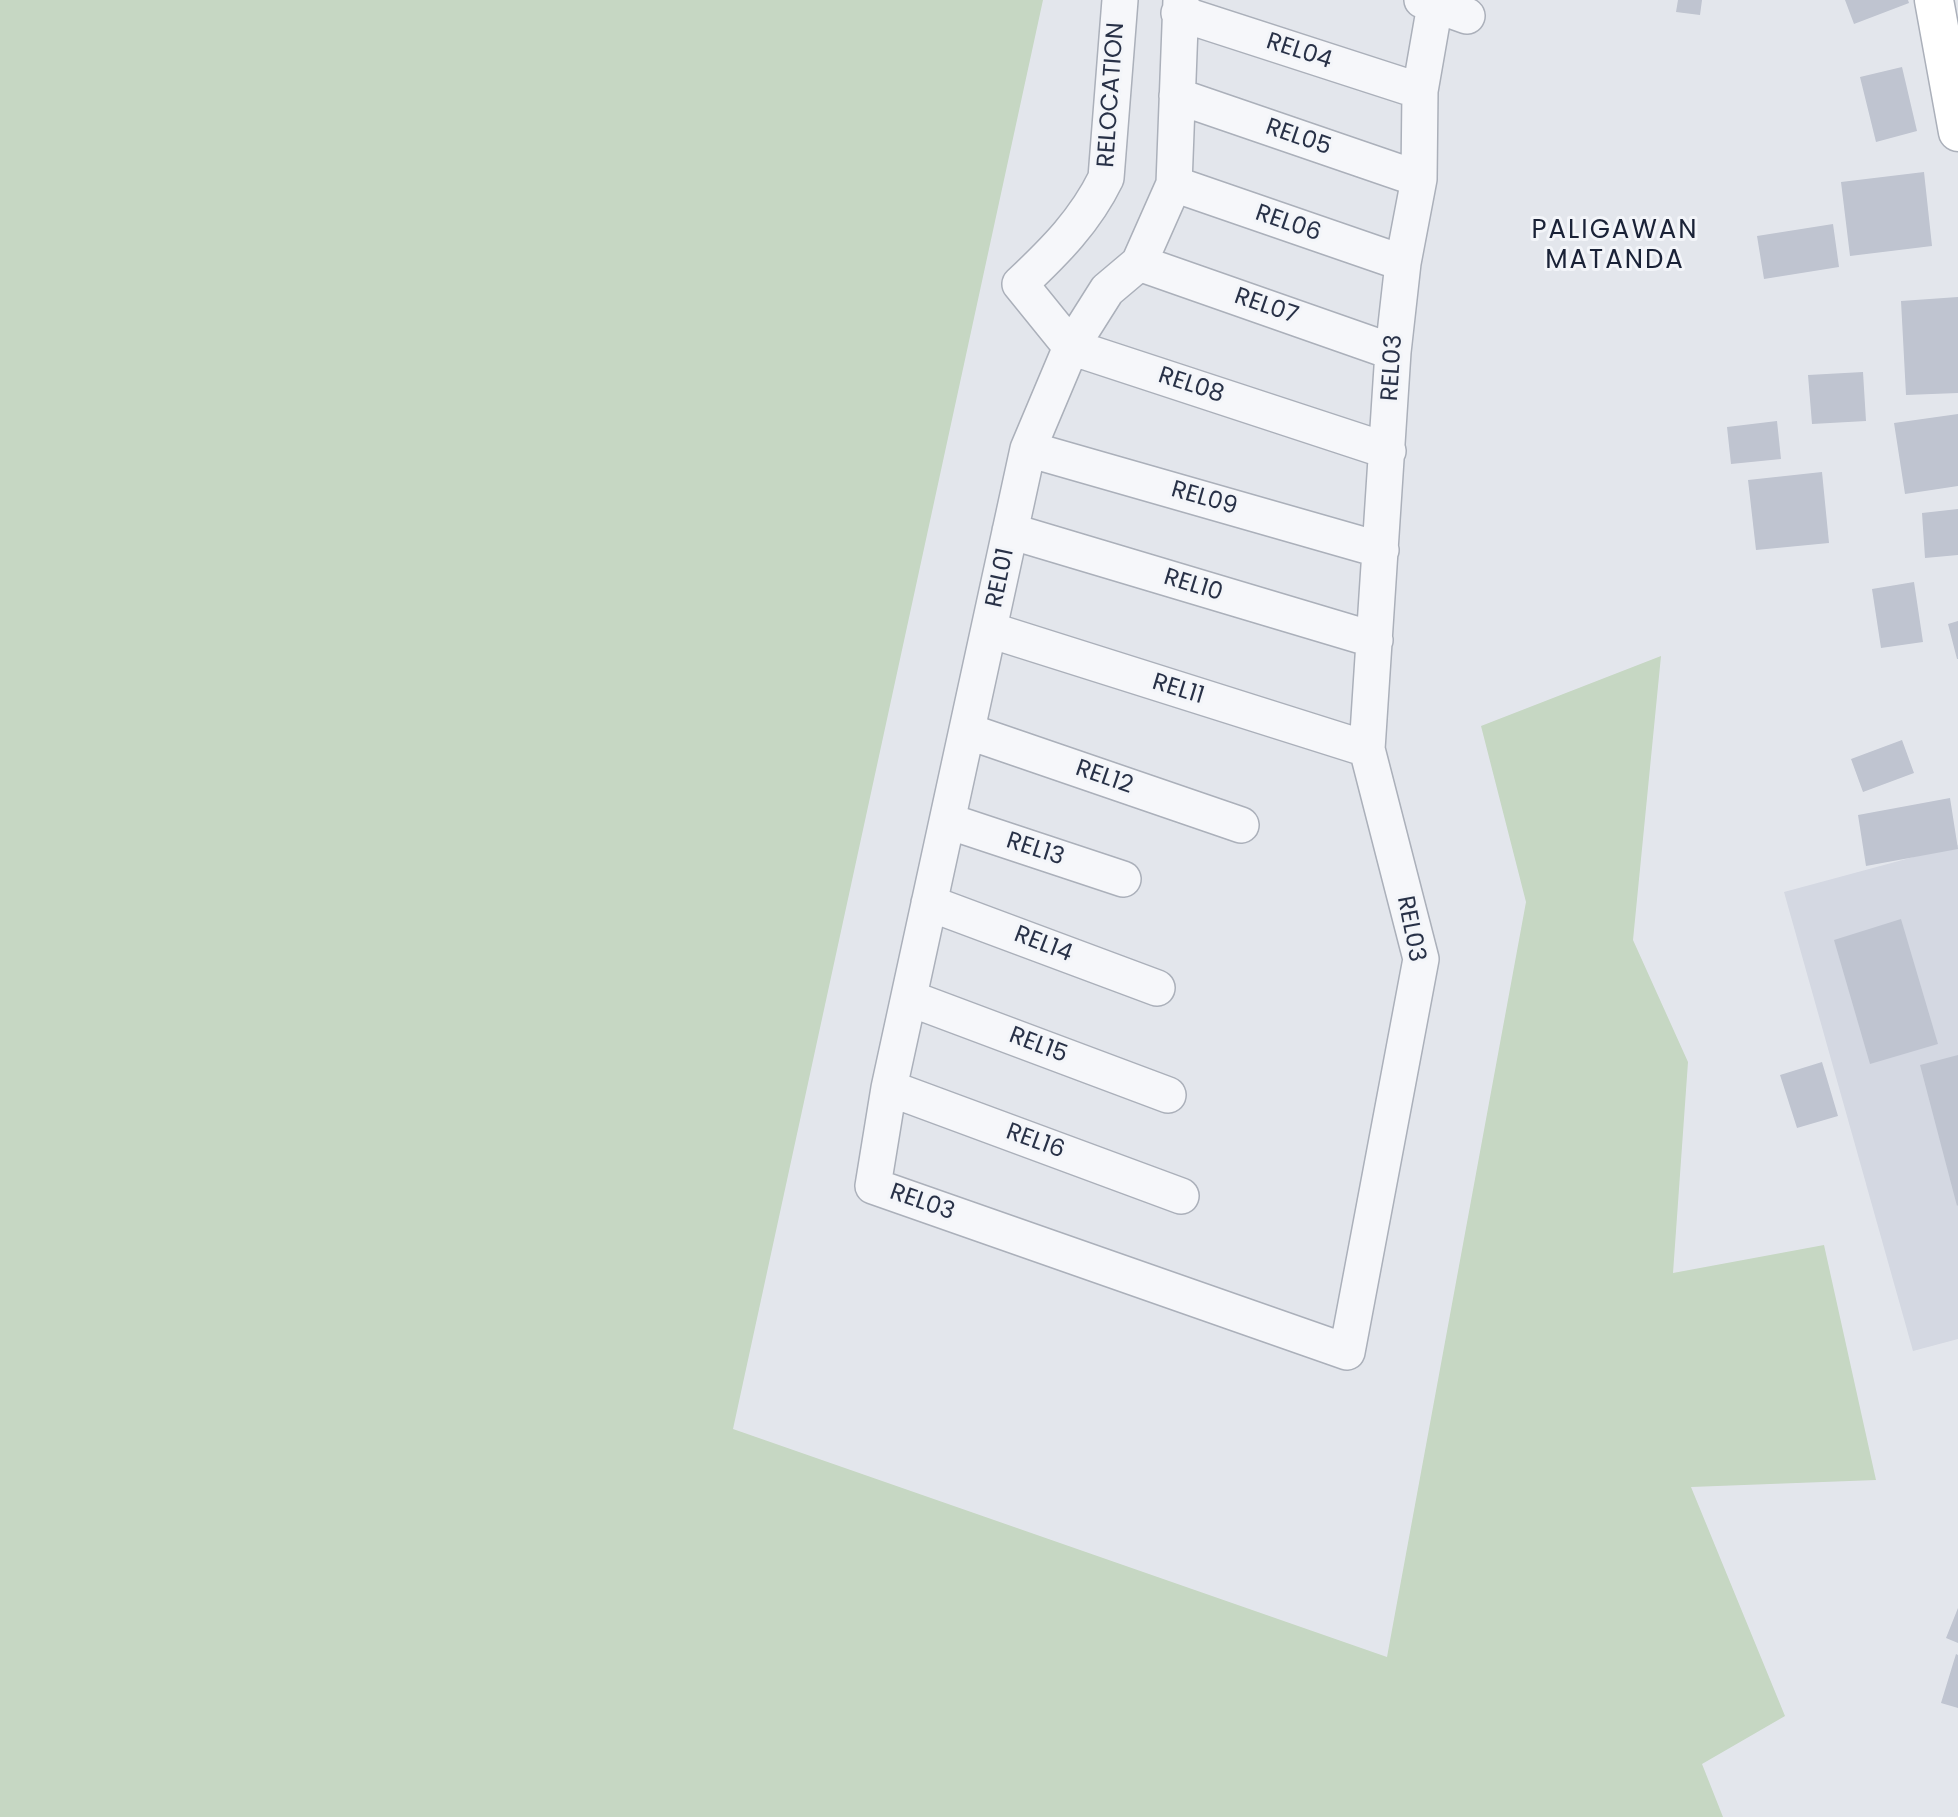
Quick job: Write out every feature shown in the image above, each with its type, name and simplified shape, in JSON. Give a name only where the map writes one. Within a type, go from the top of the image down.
[{"type":"street","name":"RELOCATION","points":[[1071,348],[1020,284],[1066,240],[1094,202],[1107,178],[1120,0]]},
{"type":"street","points":[[1934,0],[1958,132]]},
{"type":"street","points":[[1428,2],[1467,16]]},
{"type":"street","name":"REL03","points":[[873,1186],[1347,1352],[1421,959],[1367,749],[1393,352],[1403,263],[1419,179],[1420,91],[1428,2]]},
{"type":"street","name":"REL04","points":[[1180,6],[1420,91]]},
{"type":"street","name":"REL01","points":[[873,1186],[889,1088],[1028,449],[1071,348],[1107,290],[1139,263],[1174,184],[1180,6]]},
{"type":"street","name":"REL05","points":[[1177,96],[1419,179]]},
{"type":"street","name":"REL06","points":[[1174,184],[1403,263]]},
{"type":"street","name":"REL07","points":[[1139,263],[1393,352]]},
{"type":"street","name":"REL08","points":[[1071,348],[1388,451]]},
{"type":"street","name":"REL09","points":[[1028,449],[1381,550]]},
{"type":"street","name":"REL10","points":[[1010,531],[1375,640]]},
{"type":"street","name":"REL11","points":[[990,630],[1367,749]]},
{"type":"street","name":"REL12","points":[[967,731],[1241,825]]},
{"type":"street","name":"REL13","points":[[947,821],[1123,879]]},
{"type":"street","name":"REL14","points":[[929,903],[1157,988]]},
{"type":"street","name":"REL15","points":[[909,998],[1168,1095]]},
{"type":"street","name":"REL16","points":[[889,1088],[1181,1196]]},
{"type":"shaded area","points":[[1958,845],[1958,1339],[1913,1351],[1784,892]]},
{"type":"green space","points":[[0,0],[1043,0],[733,1429],[1387,1657],[1526,902],[1481,726],[1661,656],[1633,940],[1688,1062],[1673,1273],[1824,1245],[1876,1480],[1691,1487],[1785,1716],[1702,1764],[1723,1817],[0,1817]]},
{"type":"building","points":[[1678,0],[1702,0],[1700,15],[1676,12]]},
{"type":"building","points":[[1845,0],[1908,0],[1909,3],[1854,24]]},
{"type":"building","points":[[1902,67],[1917,131],[1876,142],[1860,77]]},
{"type":"building","points":[[1924,172],[1932,246],[1850,256],[1841,182]]},
{"type":"building","points":[[1833,224],[1839,267],[1764,279],[1757,236]]},
{"type":"building","points":[[1958,297],[1958,393],[1906,395],[1901,301]]},
{"type":"building","points":[[1863,372],[1866,421],[1812,424],[1808,375]]},
{"type":"building","points":[[1958,414],[1958,486],[1905,494],[1894,423]]},
{"type":"building","points":[[1777,421],[1781,459],[1731,464],[1727,427]]},
{"type":"building","points":[[1822,472],[1829,543],[1756,550],[1748,480]]},
{"type":"building","points":[[1958,509],[1958,555],[1925,558],[1922,513]]},
{"type":"building","points":[[1914,582],[1923,642],[1881,648],[1872,589]]},
{"type":"building","points":[[1958,621],[1958,659],[1957,659],[1948,624]]},
{"type":"building","points":[[1902,740],[1914,773],[1863,792],[1851,759]]},
{"type":"building","points":[[1950,798],[1958,849],[1866,866],[1858,815]]},
{"type":"building","points":[[1901,919],[1938,1044],[1870,1064],[1834,940]]},
{"type":"building","points":[[1958,1055],[1958,1205],[1957,1206],[1920,1065]]},
{"type":"building","points":[[1822,1062],[1838,1116],[1797,1128],[1780,1075]]},
{"type":"building","points":[[1958,1608],[1958,1643],[1946,1638]]},
{"type":"building","points":[[1956,1654],[1958,1655],[1958,1708],[1941,1703]]},
{"type":"district","name":"PALIGAWAN MATANDA","points":[[1615,246]]}]
